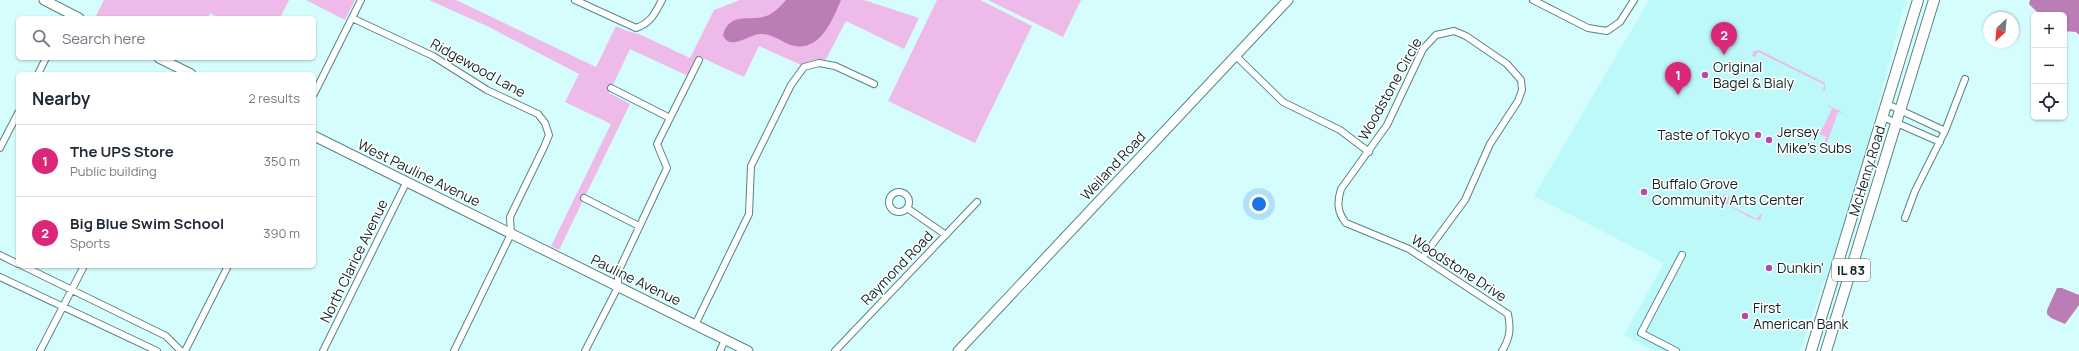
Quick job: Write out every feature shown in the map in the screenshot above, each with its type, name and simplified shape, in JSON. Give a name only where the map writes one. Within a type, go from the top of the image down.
[{"type":"main road","name":"McHenry Road","points":[[1811,351],[1918,0]]},
{"type":"main road","name":"McHenry Road","points":[[1826,351],[1934,0]]},
{"type":"street","points":[[44,0],[68,16]]},
{"type":"street","points":[[316,90],[361,0]]},
{"type":"street","points":[[575,0],[636,28],[644,25],[653,17],[662,0]]},
{"type":"street","name":"Weiland Road","points":[[958,351],[1288,0]]},
{"type":"street","points":[[1532,0],[1588,28],[1607,31],[1620,22],[1634,0]]},
{"type":"street","name":"Ridgewood Lane","points":[[352,18],[433,56],[487,90],[538,114],[546,123],[548,135],[544,147],[510,217],[512,234]]},
{"type":"street","name":"Woodstone Circle","points":[[1369,152],[1387,125],[1423,49],[1436,35],[1454,31],[1466,36],[1507,64],[1521,80],[1522,90],[1518,101],[1490,144],[1471,189],[1423,258]]},
{"type":"street","points":[[1236,56],[1283,102],[1340,130],[1369,152]]},
{"type":"street","points":[[39,72],[45,60]]},
{"type":"street","points":[[162,60],[181,72]]},
{"type":"street","points":[[585,351],[618,287],[618,272],[667,168],[658,144],[699,60]]},
{"type":"street","points":[[695,325],[749,214],[751,166],[791,84],[804,67],[819,63],[835,66],[874,84]]},
{"type":"street","points":[[1905,218],[1914,191],[1940,142],[1965,80]]},
{"type":"street","points":[[611,88],[670,118]]},
{"type":"street","points":[[1887,104],[1945,131]]},
{"type":"street","points":[[0,148],[16,117]]},
{"type":"street","points":[[1882,117],[1940,142]]},
{"type":"street","name":"West Pauline Avenue","points":[[316,137],[406,183],[512,234]]},
{"type":"street","name":"Woodstone Drive","points":[[1369,152],[1341,189],[1338,200],[1341,217],[1346,223],[1356,229],[1392,241],[1423,258],[1508,314],[1511,328],[1507,343],[1502,351]]},
{"type":"street","name":"North Clarice Avenue","points":[[323,351],[406,183]]},
{"type":"street","points":[[584,198],[639,226]]},
{"type":"street","name":"Raymond Road","points":[[835,351],[977,202]]},
{"type":"street","points":[[907,208],[946,235]]},
{"type":"street","points":[[454,351],[512,234]]},
{"type":"street","name":"Pauline Avenue","points":[[512,234],[748,351]]},
{"type":"street","points":[[0,255],[16,263]]},
{"type":"street","points":[[1676,351],[1669,350],[1641,333],[1682,255]]},
{"type":"street","points":[[27,268],[166,336],[181,351]]},
{"type":"street","points":[[40,351],[83,268]]},
{"type":"street","points":[[185,351],[227,268]]},
{"type":"street","points":[[0,277],[157,351]]},
{"type":"street","points":[[720,351],[725,340]]},
{"type":"shaded area","points":[[104,0],[289,0],[281,16],[215,16],[210,13],[209,16],[96,16]]},
{"type":"shaded area","points":[[306,0],[355,0],[345,20]]},
{"type":"shaded area","points":[[429,0],[456,0],[596,67],[616,26],[639,34],[690,58],[714,10],[740,0],[864,0],[919,18],[904,49],[846,21],[826,59],[810,61],[801,65],[759,46],[744,77],[698,56],[688,76],[630,49],[609,93],[630,104],[559,250],[551,246],[611,124],[565,102],[579,74],[489,27]]},
{"type":"shaded area","points":[[786,0],[841,0],[823,34],[811,44],[798,47],[793,46],[767,34],[756,35],[735,42],[726,40],[723,35],[726,27],[731,22],[769,15]]},
{"type":"shaded area","points":[[937,0],[980,0],[1032,26],[975,143],[888,101]]},
{"type":"shaded area","points":[[988,0],[1081,0],[1063,37]]},
{"type":"shaded area","points":[[1649,0],[1905,0],[1876,114],[1847,217],[1800,351],[1654,351],[1624,335],[1664,263],[1534,196]]},
{"type":"shaded area","points":[[2030,0],[2079,0],[2079,35],[2076,32],[2067,31],[2067,12],[2037,12],[2029,4]]},
{"type":"shaded area","points":[[1759,50],[1825,83],[1825,85],[1758,52],[1755,57],[1752,56],[1754,51]]},
{"type":"shaded area","points":[[1827,105],[1844,113],[1838,112],[1827,143],[1833,145],[1831,146],[1824,143],[1826,137],[1817,133],[1814,138],[1812,137],[1815,130],[1820,133],[1832,109]]},
{"type":"shaded area","points":[[1724,194],[1730,197],[1727,204],[1757,219],[1760,214],[1762,214],[1760,220],[1753,218],[1746,215],[1724,203],[1717,201],[1710,202],[1703,206],[1706,199],[1720,199]]},
{"type":"shaded area","points":[[2057,288],[2062,288],[2079,295],[2079,305],[2065,324],[2051,318],[2047,314],[2047,310]]},
{"type":"place","name":"Big Blue Swim School","points":[[1724,55]]},
{"type":"place","name":"Original Bagel & Bialy","points":[[1705,75]]},
{"type":"place","name":"The UPS Store","points":[[1678,95]]},
{"type":"place","name":"Taste of Tokyo","points":[[1758,135]]},
{"type":"place","name":"Jersey Mike's Subs","points":[[1769,140]]},
{"type":"place","name":"Buffalo Grove Community Arts Center","points":[[1644,192]]},
{"type":"place","name":"Dunkin'","points":[[1769,268]]},
{"type":"place","name":"First American Bank","points":[[1745,316]]}]
